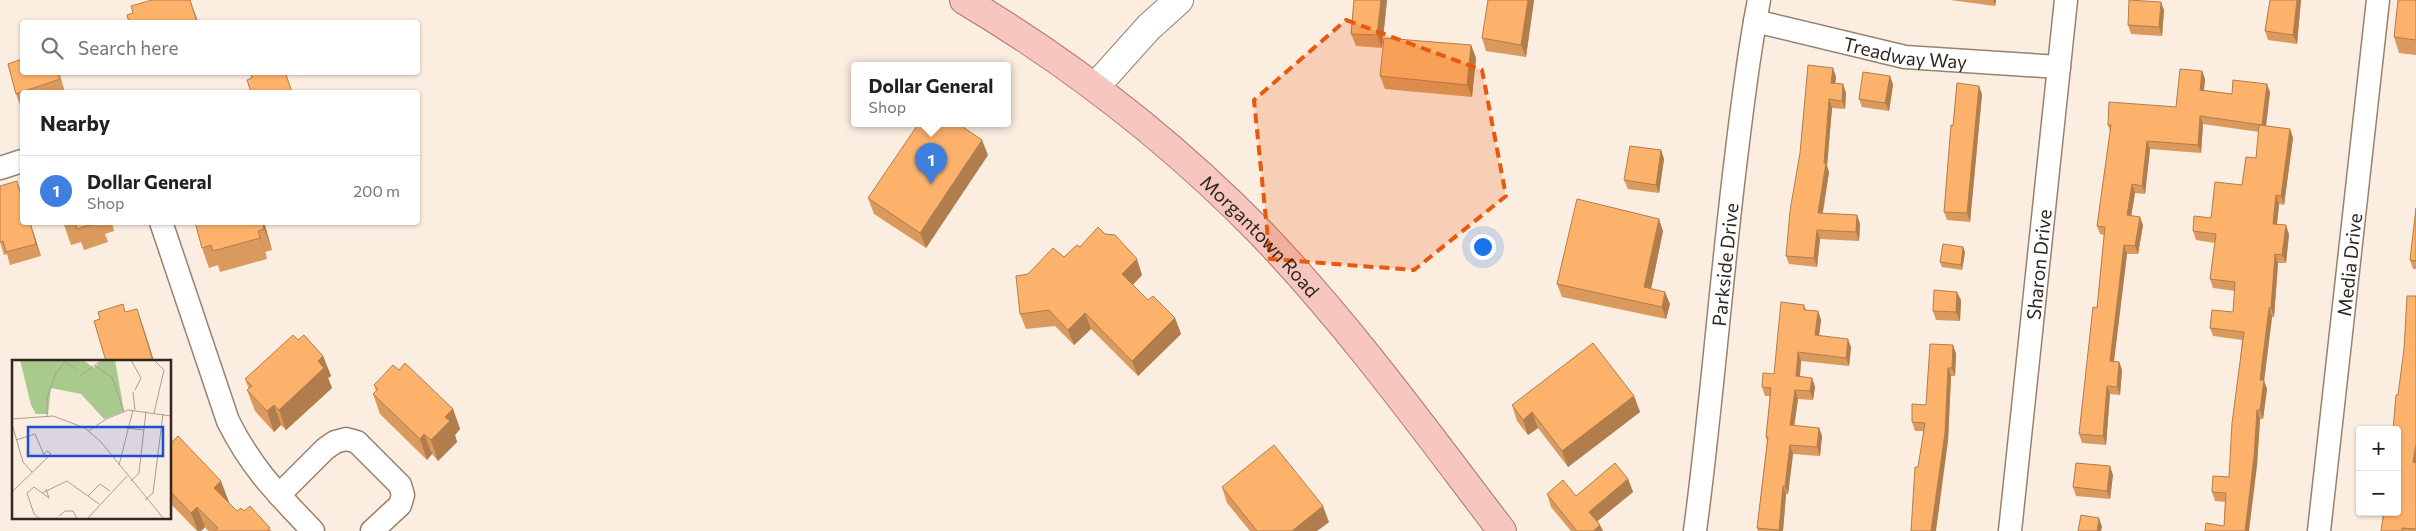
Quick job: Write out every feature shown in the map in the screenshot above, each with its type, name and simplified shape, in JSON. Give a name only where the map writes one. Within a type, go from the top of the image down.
[{"type":"main road","name":"Morgantown Road","points":[[964,0],[1028,39],[1096,86],[1192,166],[1289,264],[1391,386],[1502,531]]},
{"type":"street","points":[[1096,86],[1149,28],[1180,0]]},
{"type":"street","name":"Sharon Drive","points":[[2010,531],[2066,0]]},
{"type":"street","name":"Media Drive","points":[[2319,531],[2378,0]]},
{"type":"street","name":"Treadway Way","points":[[1757,10],[1905,57],[2059,67]]},
{"type":"street","name":"Parkside Drive","points":[[1695,531],[1728,218],[1757,10]]},
{"type":"street","points":[[0,168],[20,162]]},
{"type":"street","points":[[161,225],[228,421],[243,451],[260,476],[313,531]]},
{"type":"street","points":[[279,495],[325,448],[335,442],[346,439],[357,442],[400,485],[402,495],[400,504],[372,531]]},
{"type":"highlighted area","points":[[1346,20],[1482,70],[1506,196],[1414,270],[1270,259],[1254,100]]},
{"type":"building","points":[[152,0],[190,0],[196,20],[128,20],[127,15],[133,13],[131,6]]},
{"type":"building","points":[[1354,0],[1381,0],[1377,35],[1351,34]]},
{"type":"building","points":[[1488,0],[1528,0],[1521,45],[1482,38]]},
{"type":"building","points":[[2129,0],[2161,2],[2159,27],[2128,25]]},
{"type":"building","points":[[2270,0],[2297,0],[2293,35],[2265,31]]},
{"type":"building","points":[[2398,0],[2416,0],[2416,40],[2394,37]]},
{"type":"building","points":[[1384,38],[1471,45],[1467,85],[1380,76]]},
{"type":"building","points":[[20,60],[20,75],[59,75],[60,79],[28,90],[20,90],[20,93],[16,94],[8,64]]},
{"type":"building","points":[[1808,65],[1833,68],[1831,83],[1843,84],[1842,101],[1829,99],[1824,163],[1826,163],[1818,213],[1857,215],[1856,232],[1817,230],[1814,258],[1786,256],[1790,211],[1800,153]]},
{"type":"building","points":[[2180,69],[2202,71],[2200,90],[2232,94],[2233,80],[2267,84],[2262,125],[2200,116],[2198,145],[2147,141],[2142,186],[2132,184],[2127,215],[2140,217],[2135,246],[2124,245],[2110,361],[2119,362],[2117,387],[2107,386],[2103,436],[2079,434],[2093,307],[2097,308],[2105,227],[2097,226],[2111,125],[2108,125],[2109,102],[2176,107]]},
{"type":"building","points":[[1863,72],[1890,76],[1885,103],[1859,99]]},
{"type":"building","points":[[251,75],[286,75],[291,90],[250,90],[247,80],[252,78]]},
{"type":"building","points":[[1957,83],[1979,86],[1967,213],[1944,212],[1951,125],[1953,126]]},
{"type":"building","points":[[2259,125],[2290,129],[2281,196],[2276,195],[2273,224],[2286,225],[2282,255],[2275,254],[2271,308],[2269,308],[2260,380],[2264,380],[2260,410],[2257,410],[2254,457],[2245,531],[2205,531],[2206,523],[2224,526],[2226,493],[2212,492],[2213,476],[2229,477],[2232,423],[2244,332],[2210,328],[2212,310],[2233,312],[2235,282],[2210,279],[2216,234],[2193,231],[2194,216],[2211,218],[2215,182],[2242,185],[2246,157],[2256,158]]},
{"type":"building","points":[[916,127],[963,127],[982,140],[920,233],[868,198]]},
{"type":"building","points":[[1630,146],[1661,150],[1656,185],[1624,180]]},
{"type":"building","points":[[17,181],[20,192],[20,225],[31,225],[36,244],[6,252],[3,241],[0,242],[0,186]]},
{"type":"building","points":[[1577,199],[1659,219],[1644,287],[1665,292],[1662,307],[1557,284]]},
{"type":"building","points":[[2416,208],[2416,261],[2410,260]]},
{"type":"building","points":[[76,225],[90,225],[77,229]]},
{"type":"building","points":[[196,225],[263,225],[264,229],[258,231],[260,238],[213,251],[211,245],[202,248]]},
{"type":"building","points":[[1098,227],[1105,234],[1115,235],[1137,259],[1122,274],[1148,300],[1153,296],[1175,318],[1132,361],[1085,313],[1068,330],[1049,310],[1020,314],[1016,276],[1028,274],[1053,248],[1064,257],[1077,245],[1080,247]]},
{"type":"building","points":[[1943,244],[1963,247],[1961,265],[1940,262]]},
{"type":"building","points":[[1934,290],[1957,292],[1956,312],[1933,311]]},
{"type":"building","points":[[2407,296],[2416,296],[2416,444],[2413,462],[2416,463],[2416,529],[2402,528],[2402,531],[2381,531],[2383,516],[2401,516],[2401,426],[2393,426],[2396,395],[2398,395],[2404,349]]},
{"type":"building","points":[[1781,302],[1804,305],[1804,310],[1818,311],[1815,335],[1848,339],[1846,358],[1798,352],[1796,376],[1812,378],[1810,391],[1795,390],[1790,425],[1819,428],[1817,447],[1790,445],[1785,486],[1783,486],[1779,530],[1757,528],[1768,437],[1766,437],[1771,388],[1762,387],[1763,373],[1774,374]]},
{"type":"building","points":[[123,304],[125,312],[137,309],[153,360],[106,360],[94,321],[100,319],[98,312]]},
{"type":"building","points":[[293,335],[298,340],[304,335],[323,356],[318,361],[324,368],[279,410],[274,405],[267,411],[247,390],[252,386],[245,379]]},
{"type":"building","points":[[1593,343],[1634,396],[1562,451],[1532,412],[1523,420],[1512,405]]},
{"type":"building","points":[[1930,344],[1953,345],[1952,368],[1948,368],[1945,433],[1931,531],[1911,531],[1915,467],[1918,467],[1925,423],[1912,422],[1912,404],[1926,405]]},
{"type":"building","points":[[405,363],[453,409],[445,417],[450,421],[431,440],[424,434],[420,439],[373,394],[378,389],[374,385],[393,365],[399,370]]},
{"type":"building","points":[[178,436],[221,481],[214,488],[237,511],[241,508],[244,511],[250,506],[270,528],[267,531],[214,531],[218,528],[197,507],[191,513],[171,492],[172,442]]},
{"type":"building","points":[[1274,445],[1323,506],[1292,531],[1257,531],[1222,487]]},
{"type":"building","points":[[1615,463],[1628,479],[1589,512],[1600,525],[1593,531],[1577,531],[1547,494],[1563,480],[1576,496]]},
{"type":"building","points":[[2076,463],[2110,466],[2107,491],[2073,487]]},
{"type":"building","points":[[2081,515],[2099,518],[2097,531],[2078,531]]},
{"type":"place","name":"Dollar General","points":[[931,184]]}]
